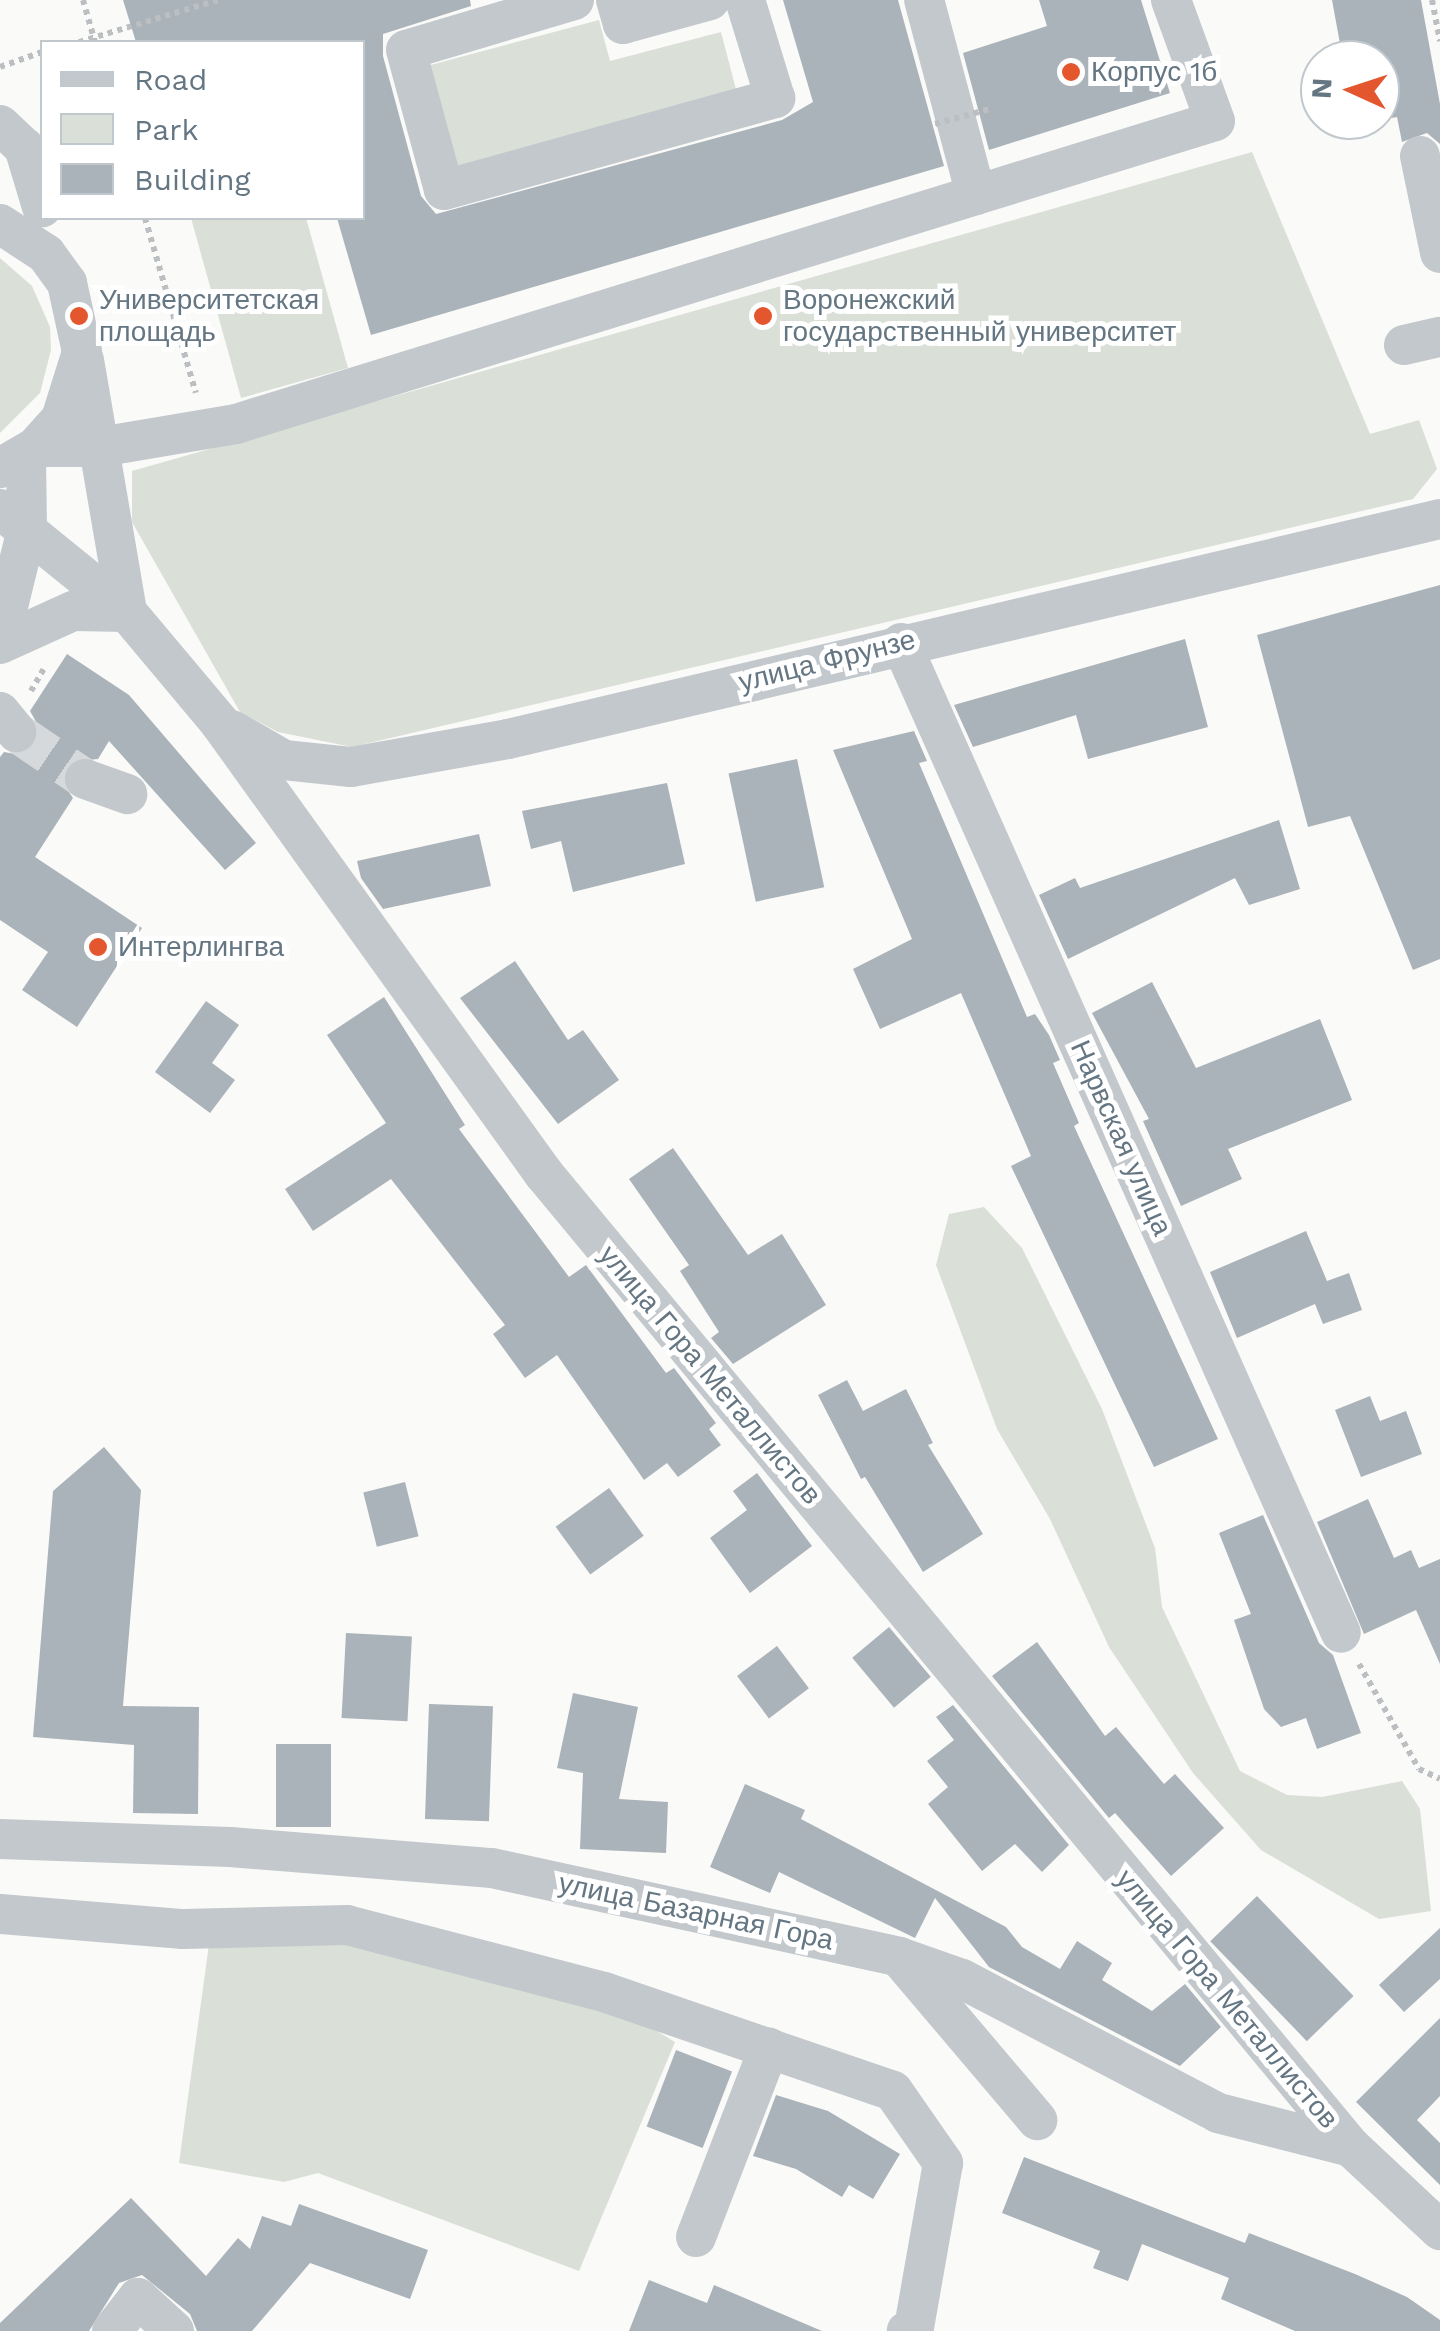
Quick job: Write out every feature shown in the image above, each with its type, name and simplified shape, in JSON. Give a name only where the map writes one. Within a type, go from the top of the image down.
[{"type":"street","points":[[574,0],[406,50],[444,190],[774,98],[745,0]]},
{"type":"street","points":[[616,0],[623,24],[710,0]]},
{"type":"street","points":[[924,0],[976,195]]},
{"type":"street","points":[[21,456],[236,424],[1215,121],[1171,0]]},
{"type":"street","points":[[0,125],[24,147],[40,199]]},
{"type":"street","points":[[1420,156],[1440,253]]},
{"type":"street","points":[[47,220],[67,283],[82,352],[127,612],[73,611],[0,642],[21,456],[61,418],[82,352]]},
{"type":"street","points":[[0,224],[46,254],[67,283]]},
{"type":"street","name":"улица Фрунзе","points":[[220,723],[284,760],[352,767],[508,739],[1440,518]]},
{"type":"street","name":"улица Гора Металлистов","points":[[13,519],[127,612],[220,723],[544,1174],[1351,2148],[1434,2215]]},
{"type":"street","name":"Нарвская улица","points":[[901,643],[1342,1632]]},
{"type":"street","points":[[85,779],[126,794]]},
{"type":"street","name":"улица Базарная Гора","points":[[0,1838],[230,1847],[492,1868],[899,1957],[962,1979],[1218,2113],[1351,2148]]},
{"type":"street","points":[[0,1914],[183,1929],[347,1926],[604,1992],[893,2090],[943,2163],[914,2328],[908,2331]]},
{"type":"street","points":[[899,1957],[1037,2120]]},
{"type":"street","points":[[696,2237],[769,2048]]},
{"type":"street","points":[[112,2331],[138,2298],[174,2331]]},
{"type":"path","points":[[83,0],[95,40],[218,0]]},
{"type":"path","points":[[1432,0],[1440,41]]},
{"type":"path","points":[[0,68],[40,53]]},
{"type":"path","points":[[934,124],[990,109]]},
{"type":"path","points":[[146,220],[198,400]]},
{"type":"path","points":[[9,723],[54,653]]},
{"type":"path","points":[[1342,1632],[1419,1768],[1440,1779]]},
{"type":"green space","points":[[599,20],[610,61],[721,32],[738,97],[451,172],[423,67]]},
{"type":"green space","points":[[1252,152],[1370,434],[1419,420],[1437,469],[1413,499],[352,747],[278,732],[240,712],[132,522],[132,471]]},
{"type":"green space","points":[[192,220],[307,220],[348,368],[241,398]]},
{"type":"green space","points":[[0,258],[32,286],[50,327],[51,350],[40,393],[0,433]]},
{"type":"green space","points":[[984,1207],[1022,1248],[1102,1409],[1155,1548],[1162,1607],[1240,1771],[1287,1795],[1322,1797],[1402,1781],[1420,1809],[1431,1911],[1379,1919],[1261,1850],[1193,1773],[1109,1647],[1050,1519],[997,1429],[936,1265],[949,1214]]},
{"type":"green space","points":[[210,1937],[340,1937],[625,2012],[675,2042],[579,2271],[318,2173],[284,2182],[179,2163]]},
{"type":"building","points":[[123,0],[470,0],[471,6],[383,34],[383,56],[421,196],[436,214],[782,120],[813,102],[783,0],[898,0],[944,166],[371,335],[338,220],[365,220],[365,40],[135,40]]},
{"type":"building","name":"Корпус 1б","points":[[1039,0],[1141,0],[1170,93],[989,150],[963,53],[1047,26]]},
{"type":"building","points":[[1332,0],[1421,0],[1440,104],[1440,144],[1427,133],[1402,142],[1400,40],[1339,40]]},
{"type":"building","points":[[1440,585],[1440,959],[1413,970],[1350,816],[1308,827],[1257,635]]},
{"type":"building","points":[[1185,639],[1208,727],[1088,759],[1076,715],[973,747],[954,705]]},
{"type":"building","points":[[67,654],[129,695],[256,843],[225,870],[109,741],[98,759],[69,762],[62,782],[73,798],[35,857],[142,928],[77,1027],[22,990],[48,952],[0,920],[0,757],[4,752],[21,755],[38,742],[39,727],[30,711]]},
{"type":"building","points":[[914,731],[927,761],[919,763],[1027,1017],[1035,1014],[1049,1035],[1060,1060],[1053,1063],[1079,1123],[1074,1126],[1218,1439],[1154,1467],[1011,1166],[1031,1156],[961,993],[880,1029],[853,969],[912,939],[833,750]]},
{"type":"building","points":[[797,759],[824,887],[756,902],[729,774]]},
{"type":"building","points":[[667,783],[685,864],[573,892],[561,841],[531,849],[522,811]]},
{"type":"building","points":[[1279,820],[1300,889],[1249,905],[1235,878],[1068,959],[1039,895],[1075,878],[1080,888]]},
{"type":"building","points":[[479,834],[491,886],[383,909],[361,878],[357,861]]},
{"type":"building","points":[[515,961],[568,1040],[583,1030],[619,1080],[558,1124],[460,998]]},
{"type":"building","points":[[1152,982],[1196,1068],[1320,1019],[1352,1100],[1228,1149],[1242,1179],[1181,1206],[1143,1121],[1149,1119],[1092,1013]]},
{"type":"building","points":[[384,997],[465,1125],[459,1129],[569,1277],[586,1265],[666,1373],[674,1368],[716,1423],[709,1429],[721,1445],[678,1477],[667,1463],[644,1480],[557,1355],[525,1378],[493,1334],[505,1325],[391,1179],[313,1231],[285,1189],[386,1123],[327,1035]]},
{"type":"building","points":[[206,1001],[239,1025],[212,1063],[235,1080],[210,1113],[155,1072]]},
{"type":"building","points":[[673,1148],[748,1255],[782,1234],[826,1305],[733,1364],[711,1338],[719,1332],[680,1271],[689,1265],[629,1179]]},
{"type":"building","points":[[1306,1231],[1327,1281],[1349,1273],[1362,1310],[1323,1324],[1315,1304],[1237,1338],[1210,1272]]},
{"type":"building","points":[[847,1380],[863,1411],[906,1389],[933,1443],[928,1445],[983,1534],[923,1572],[865,1477],[861,1479],[818,1395]]},
{"type":"building","points":[[1370,1396],[1380,1421],[1406,1411],[1422,1454],[1361,1477],[1335,1410]]},
{"type":"building","points":[[104,1447],[141,1490],[123,1706],[199,1707],[198,1814],[133,1813],[134,1745],[33,1737],[53,1491]]},
{"type":"building","points":[[757,1473],[812,1546],[750,1593],[710,1538],[747,1510],[733,1491]]},
{"type":"building","points":[[405,1482],[419,1536],[377,1547],[363,1492]]},
{"type":"building","points":[[609,1488],[644,1536],[590,1575],[556,1527]]},
{"type":"building","points":[[1368,1499],[1394,1558],[1411,1550],[1419,1568],[1440,1559],[1440,1664],[1416,1610],[1364,1634],[1317,1522]]},
{"type":"building","points":[[1263,1515],[1319,1643],[1333,1655],[1361,1733],[1317,1749],[1306,1718],[1281,1727],[1264,1709],[1234,1620],[1251,1614],[1219,1533]]},
{"type":"building","points":[[889,1627],[931,1677],[894,1708],[852,1658]]},
{"type":"building","points":[[346,1633],[412,1636],[407,1721],[342,1718]]},
{"type":"building","points":[[1037,1642],[1105,1736],[1116,1727],[1164,1784],[1175,1774],[1224,1828],[1171,1876],[1115,1813],[1109,1818],[992,1676]]},
{"type":"building","points":[[777,1646],[809,1688],[769,1718],[737,1676]]},
{"type":"building","points":[[573,1693],[638,1707],[619,1799],[668,1802],[666,1853],[580,1849],[583,1773],[557,1768]]},
{"type":"building","points":[[429,1704],[493,1706],[489,1821],[425,1819]]},
{"type":"building","points":[[953,1705],[1069,1845],[1042,1872],[1015,1844],[982,1871],[928,1804],[948,1787],[927,1761],[954,1740],[936,1717]]},
{"type":"building","points":[[276,1744],[331,1744],[331,1827],[276,1827]]},
{"type":"building","points":[[745,1784],[805,1810],[801,1819],[1006,1927],[1022,1947],[1060,1969],[1077,1941],[1112,1963],[1102,1980],[1152,2011],[1185,1984],[1221,2027],[1180,2066],[989,1967],[935,1898],[915,1938],[779,1872],[770,1893],[710,1867]]},
{"type":"building","points":[[1257,1896],[1354,1996],[1307,2041],[1210,1941]]},
{"type":"building","points":[[1440,1928],[1440,1979],[1404,2012],[1379,1985]]},
{"type":"building","points":[[1440,2018],[1440,2096],[1417,2120],[1440,2143],[1440,2185],[1356,2102]]},
{"type":"building","points":[[676,2050],[732,2072],[703,2148],[647,2127]]},
{"type":"building","points":[[776,2095],[828,2111],[900,2154],[873,2199],[849,2185],[842,2197],[796,2169],[753,2156]]},
{"type":"building","points":[[1024,2157],[1245,2243],[1249,2233],[1355,2274],[1407,2297],[1440,2320],[1440,2331],[1295,2331],[1221,2299],[1229,2278],[1142,2244],[1128,2281],[1093,2268],[1100,2251],[1002,2213]]},
{"type":"building","points":[[131,2198],[206,2276],[238,2238],[250,2249],[262,2216],[291,2226],[299,2204],[428,2250],[410,2299],[310,2263],[252,2331],[197,2331],[190,2314],[142,2275],[119,2283],[89,2331],[0,2331],[0,2323]]},
{"type":"building","points":[[649,2280],[707,2303],[714,2285],[822,2331],[629,2331]]},
{"type":"tunnel","points":[[16,732],[85,779]]},
{"type":"place","name":"Корпус 1б","points":[[1071,72]]},
{"type":"place","name":"Университетская площадь","points":[[79,316]]},
{"type":"place","name":"Воронежский государственный университет","points":[[763,316]]},
{"type":"place","name":"Интерлингва","points":[[98,947]]}]
